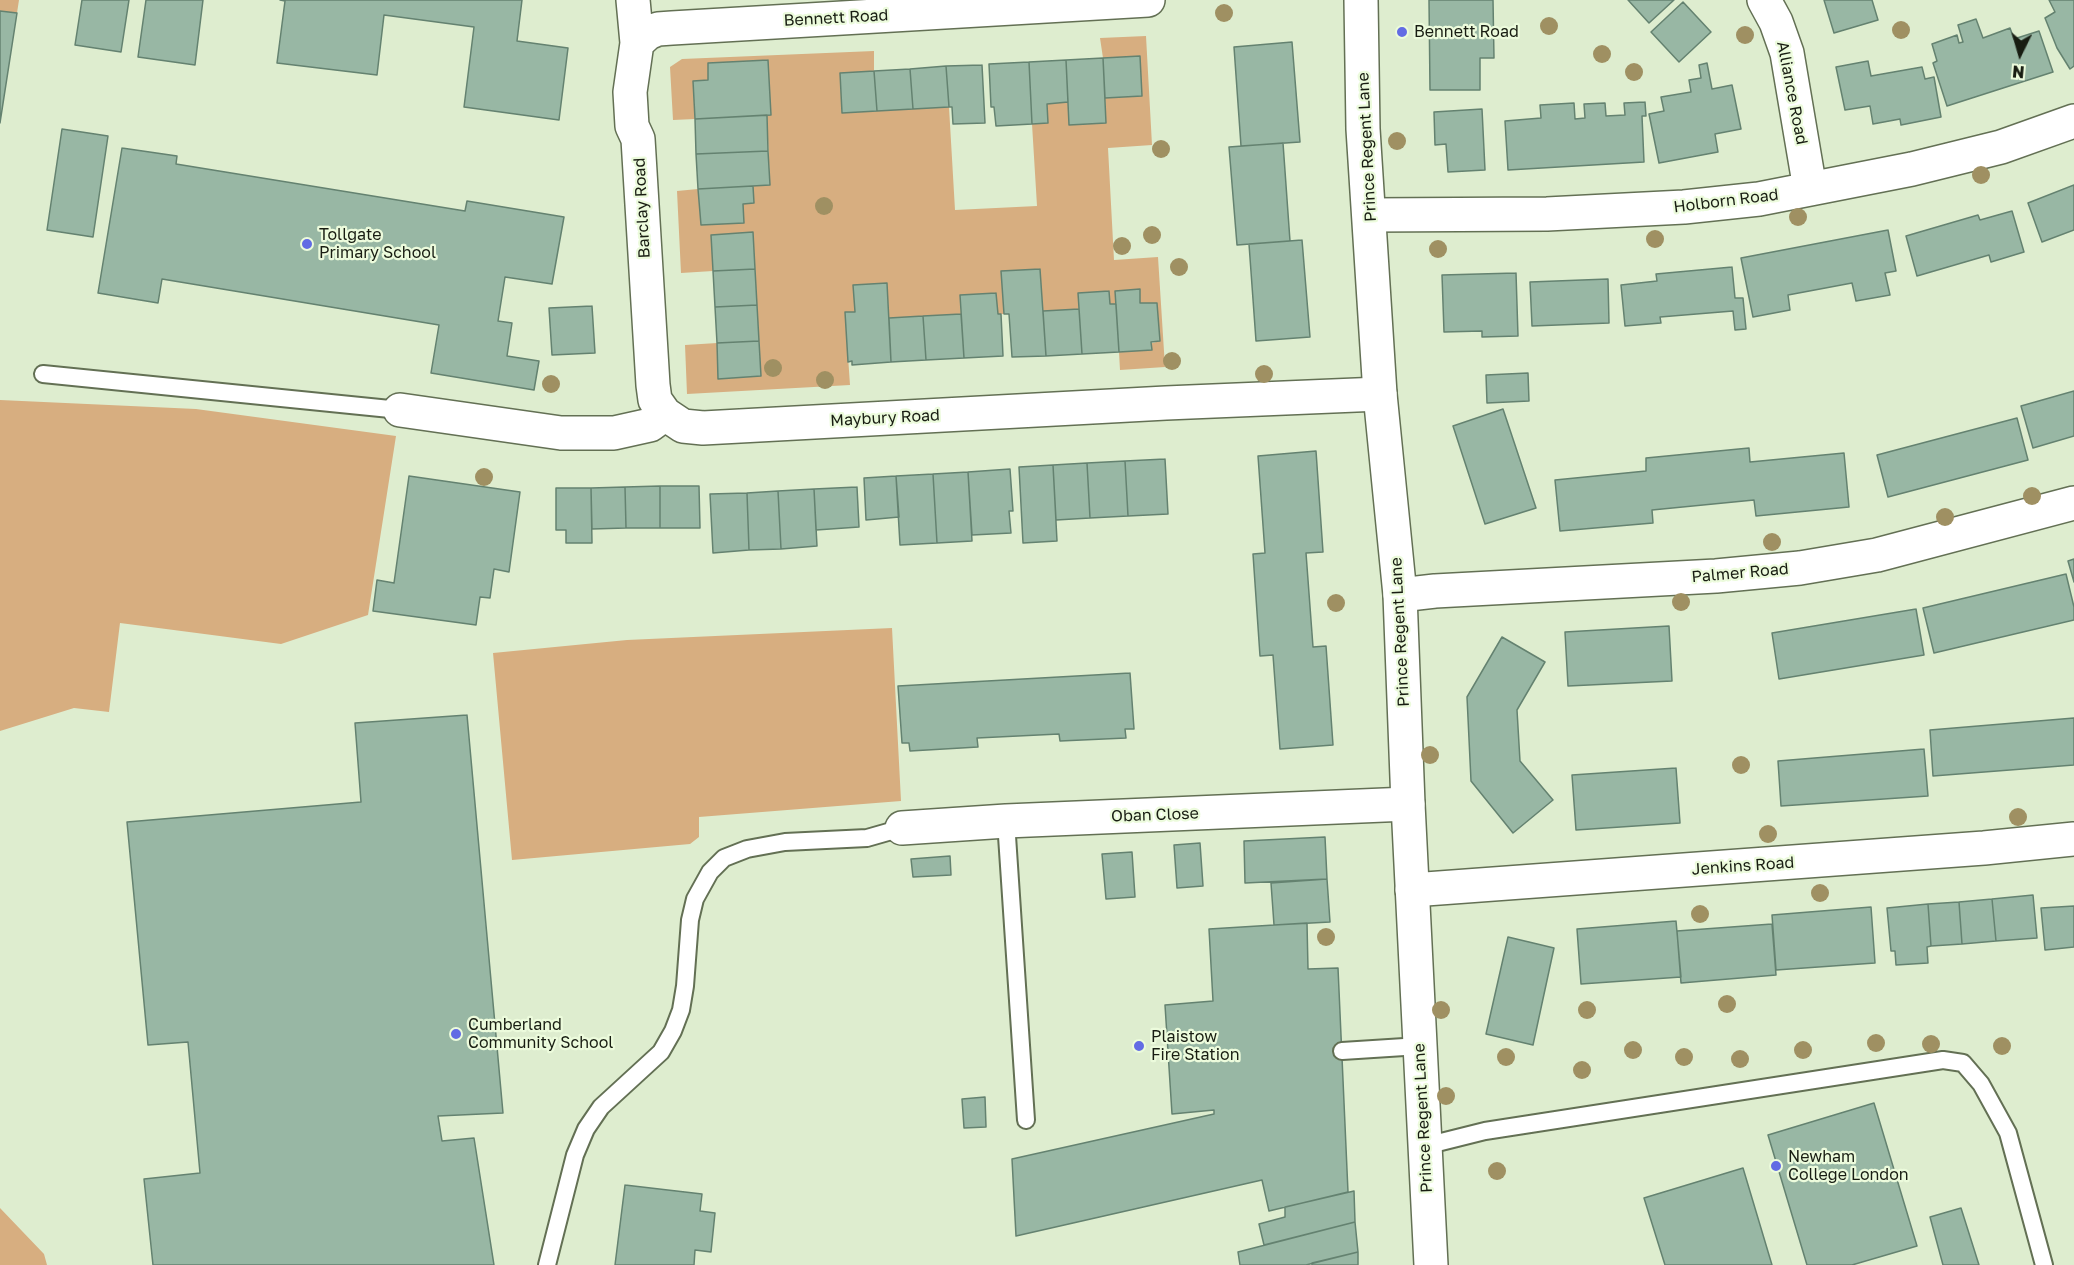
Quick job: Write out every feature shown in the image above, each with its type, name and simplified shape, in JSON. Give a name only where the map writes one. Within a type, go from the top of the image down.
[{"type":"street","name":"Barclay Road","points":[[633,0],[637,43],[630,92],[632,126],[638,139],[653,385],[655,399],[665,414]]},
{"type":"street","name":"Bennett Road","points":[[637,43],[648,33],[658,29],[1148,0]]},
{"type":"street","name":"Prince Regent Lane","points":[[1361,0],[1363,129],[1380,394],[1400,595],[1431,1265]]},
{"type":"street","name":"Alliance Road","points":[[1764,0],[1776,22],[1787,53],[1810,189]]},
{"type":"street","name":"Holborn Road","points":[[1370,215],[1547,214],[1684,207],[1759,199],[1912,169],[2001,147],[2074,122]]},
{"type":"street","name":"Maybury Road","points":[[665,414],[683,426],[703,428],[1380,394]]},
{"type":"street","points":[[400,410],[561,433],[614,433],[650,425],[665,414]]},
{"type":"street","name":"Palmer Road","points":[[1400,595],[1435,591],[1716,576],[1800,568],[1877,555],[2074,502]]},
{"type":"street","name":"Oban Close","points":[[902,828],[1006,821],[1408,804]]},
{"type":"street","name":"Jenkins Road","points":[[1412,890],[1984,848],[2074,839]]},
{"type":"lane","points":[[43,374],[400,410]]},
{"type":"lane","points":[[1006,821],[1026,1120]]},
{"type":"lane","points":[[547,1265],[575,1155],[586,1129],[601,1107],[661,1052],[673,1031],[681,1010],[686,986],[690,920],[695,899],[710,872],[724,858],[747,849],[785,842],[867,838],[902,828]]},
{"type":"lane","points":[[1342,1051],[1420,1046]]},
{"type":"lane","points":[[1425,1146],[1485,1131],[1943,1060],[1963,1063],[1981,1084],[2008,1133],[2044,1265]]},
{"type":"shaded area","points":[[0,0],[19,0],[0,123]]},
{"type":"shaded area","points":[[1146,36],[1152,145],[1108,148],[1114,260],[1158,257],[1165,367],[1120,370],[1119,352],[1160,341],[1157,303],[1140,303],[1139,289],[1115,291],[1116,304],[1110,304],[1109,291],[1079,309],[1043,311],[1040,270],[1002,271],[1004,314],[998,314],[996,293],[960,295],[961,314],[889,318],[887,283],[854,286],[855,312],[845,313],[850,385],[687,394],[685,345],[717,343],[719,379],[761,376],[753,233],[711,235],[713,271],[681,273],[677,191],[698,189],[701,225],[743,223],[743,204],[754,203],[753,186],[770,185],[767,115],[771,115],[767,60],[708,63],[708,80],[693,81],[695,119],[673,120],[670,67],[682,59],[874,51],[874,71],[840,73],[842,113],[949,107],[955,210],[1037,206],[1032,124],[1048,123],[1047,104],[1068,102],[1106,123],[1105,98],[1142,96],[1140,56],[1103,58],[1100,38]]},
{"type":"shaded area","points":[[0,400],[196,409],[396,436],[368,615],[281,644],[120,623],[109,712],[74,708],[0,731]]},
{"type":"shaded area","points":[[892,628],[901,801],[699,817],[699,837],[690,844],[512,860],[493,653],[627,640]]},
{"type":"shaded area","points":[[0,1208],[44,1254],[47,1265],[0,1265]]},
{"type":"building","points":[[82,0],[129,0],[121,52],[75,45]]},
{"type":"building","points":[[146,0],[203,0],[195,65],[138,57]]},
{"type":"building","points":[[280,0],[522,0],[517,41],[568,48],[559,120],[464,107],[474,27],[384,15],[377,75],[277,63],[285,1]]},
{"type":"building","points":[[1429,0],[1493,0],[1494,58],[1480,58],[1480,90],[1430,90]]},
{"type":"building","points":[[1628,0],[1674,0],[1649,23]]},
{"type":"building","points":[[1824,0],[1872,0],[1878,20],[1834,33]]},
{"type":"building","points":[[2049,0],[2074,0],[2074,66],[2070,69],[2057,48],[2045,18],[2055,12]]},
{"type":"building","points":[[1683,2],[1711,32],[1679,62],[1651,32]]},
{"type":"building","points":[[0,11],[17,13],[0,123]]},
{"type":"building","points":[[1976,19],[1983,38],[2010,28],[2014,39],[2039,31],[2053,72],[1947,106],[1933,63],[1937,61],[1932,44],[1957,35],[1959,43],[1963,42],[1958,25]]},
{"type":"building","points":[[1292,42],[1300,142],[1241,146],[1234,47]]},
{"type":"building","points":[[1140,56],[1142,96],[1105,98],[1103,58]]},
{"type":"building","points":[[1103,58],[1106,123],[1069,125],[1066,60]]},
{"type":"building","points":[[768,60],[771,115],[695,119],[693,81],[708,80],[708,63]]},
{"type":"building","points":[[1066,60],[1068,102],[1047,104],[1048,123],[1032,124],[1029,62]]},
{"type":"building","points":[[1868,61],[1871,76],[1922,67],[1925,79],[1934,77],[1941,117],[1901,125],[1900,119],[1873,124],[1870,106],[1845,110],[1836,67]]},
{"type":"building","points":[[1029,62],[1032,124],[996,126],[994,107],[991,107],[989,64]]},
{"type":"building","points":[[1707,63],[1712,89],[1732,85],[1741,129],[1715,134],[1718,152],[1659,163],[1649,114],[1664,111],[1661,97],[1691,92],[1689,80],[1701,78],[1699,65]]},
{"type":"building","points":[[982,65],[985,123],[953,124],[952,107],[949,107],[946,66]]},
{"type":"building","points":[[946,66],[949,107],[913,109],[910,69]]},
{"type":"building","points":[[910,69],[913,109],[877,111],[874,71]]},
{"type":"building","points":[[874,71],[877,111],[842,113],[840,73]]},
{"type":"building","points":[[1645,102],[1646,116],[1642,116],[1644,162],[1508,170],[1505,121],[1541,118],[1540,105],[1574,103],[1575,119],[1585,118],[1584,104],[1605,103],[1606,116],[1625,115],[1624,103]]},
{"type":"building","points":[[1482,109],[1485,170],[1448,172],[1446,144],[1435,145],[1434,112]]},
{"type":"building","points":[[767,115],[768,151],[696,154],[695,119]]},
{"type":"building","points":[[62,129],[108,136],[93,237],[47,230]]},
{"type":"building","points":[[1283,143],[1290,241],[1237,245],[1229,147]]},
{"type":"building","points":[[122,148],[177,156],[176,164],[465,211],[467,201],[564,217],[552,284],[505,277],[498,321],[512,323],[507,356],[539,361],[534,390],[431,373],[439,325],[162,279],[158,303],[98,293]]},
{"type":"building","points":[[768,151],[770,185],[698,189],[696,154]]},
{"type":"building","points":[[2074,185],[2074,230],[2042,242],[2028,203]]},
{"type":"building","points":[[753,186],[754,203],[743,204],[744,223],[701,225],[698,189]]},
{"type":"building","points":[[2012,211],[2024,252],[1991,262],[1989,255],[1917,276],[1906,236],[1978,215],[1980,220]]},
{"type":"building","points":[[1888,230],[1896,271],[1885,273],[1890,295],[1856,301],[1852,283],[1788,295],[1790,310],[1753,317],[1741,258]]},
{"type":"building","points":[[753,232],[755,269],[713,271],[711,235]]},
{"type":"building","points":[[1302,240],[1310,337],[1256,341],[1249,244]]},
{"type":"building","points":[[1732,267],[1735,298],[1743,298],[1746,329],[1735,330],[1733,311],[1660,317],[1661,323],[1625,326],[1621,285],[1657,281],[1656,274]]},
{"type":"building","points":[[755,269],[757,305],[715,307],[713,271]]},
{"type":"building","points":[[1040,269],[1046,356],[1012,357],[1009,314],[1004,314],[1001,271]]},
{"type":"building","points":[[1516,273],[1518,336],[1482,337],[1482,331],[1444,332],[1442,275]]},
{"type":"building","points":[[1608,279],[1609,323],[1532,326],[1530,282]]},
{"type":"building","points":[[887,283],[891,362],[852,365],[852,361],[848,362],[845,312],[855,312],[853,285]]},
{"type":"building","points":[[1140,289],[1140,303],[1157,303],[1160,341],[1151,342],[1152,350],[1119,352],[1115,291]]},
{"type":"building","points":[[1109,291],[1110,304],[1116,304],[1119,352],[1082,354],[1078,293]]},
{"type":"building","points":[[996,293],[998,314],[1001,314],[1003,356],[964,358],[960,295]]},
{"type":"building","points":[[757,305],[759,341],[717,343],[715,307]]},
{"type":"building","points":[[592,306],[595,353],[552,355],[549,308]]},
{"type":"building","points":[[1079,309],[1082,354],[1046,356],[1043,311]]},
{"type":"building","points":[[961,314],[964,358],[926,360],[923,316]]},
{"type":"building","points":[[923,316],[926,360],[891,362],[889,318]]},
{"type":"building","points":[[759,341],[761,376],[718,379],[717,343]]},
{"type":"building","points":[[1528,373],[1529,401],[1487,403],[1486,375]]},
{"type":"building","points":[[2074,391],[2074,436],[2033,448],[2021,406]]},
{"type":"building","points":[[1503,409],[1536,508],[1485,524],[1453,426]]},
{"type":"building","points":[[2017,418],[2028,460],[1888,497],[1877,455]]},
{"type":"building","points":[[1749,448],[1750,462],[1844,453],[1849,507],[1756,516],[1754,500],[1652,510],[1653,523],[1560,531],[1555,480],[1646,471],[1646,458]]},
{"type":"building","points":[[1316,451],[1323,552],[1306,553],[1313,647],[1326,646],[1333,745],[1280,749],[1273,655],[1260,656],[1253,554],[1265,553],[1258,456]]},
{"type":"building","points":[[1165,459],[1168,514],[1128,516],[1125,461]]},
{"type":"building","points":[[1125,461],[1128,516],[1090,518],[1087,463]]},
{"type":"building","points":[[1087,463],[1090,518],[1056,520],[1053,465]]},
{"type":"building","points":[[1053,465],[1057,541],[1023,543],[1019,467]]},
{"type":"building","points":[[1010,469],[1013,511],[1009,511],[1011,533],[972,535],[968,472]]},
{"type":"building","points":[[968,472],[972,541],[937,543],[933,474]]},
{"type":"building","points":[[933,474],[937,543],[900,545],[896,476]]},
{"type":"building","points":[[409,476],[520,492],[509,572],[494,569],[490,598],[480,597],[476,625],[373,611],[377,580],[394,583]]},
{"type":"building","points":[[896,476],[899,517],[866,520],[864,478]]},
{"type":"building","points":[[660,486],[660,528],[626,528],[625,487]]},
{"type":"building","points":[[660,486],[699,486],[700,528],[660,528]]},
{"type":"building","points":[[625,487],[626,528],[592,529],[591,488]]},
{"type":"building","points":[[857,487],[859,527],[816,530],[814,489]]},
{"type":"building","points":[[556,488],[591,488],[592,543],[566,543],[566,530],[556,530]]},
{"type":"building","points":[[814,489],[817,546],[781,549],[778,491]]},
{"type":"building","points":[[778,491],[781,549],[749,550],[747,493]]},
{"type":"building","points":[[747,493],[749,550],[713,553],[710,494]]},
{"type":"building","points":[[2074,559],[2074,582],[2068,561]]},
{"type":"building","points":[[2066,574],[2074,607],[2074,620],[1934,653],[1923,608]]},
{"type":"building","points":[[1916,609],[1924,655],[1779,679],[1772,633]]},
{"type":"building","points":[[1669,626],[1672,681],[1568,686],[1565,632]]},
{"type":"building","points":[[1502,637],[1545,662],[1517,710],[1520,761],[1553,800],[1513,833],[1471,781],[1467,697]]},
{"type":"building","points":[[1130,673],[1134,729],[1125,729],[1126,738],[1060,741],[1059,734],[977,738],[978,747],[910,751],[909,743],[902,743],[898,686]]},
{"type":"building","points":[[467,715],[503,1113],[438,1116],[442,1141],[474,1138],[494,1265],[153,1265],[144,1179],[200,1173],[188,1042],[148,1045],[127,822],[361,802],[355,723]]},
{"type":"building","points":[[2074,718],[2074,765],[1933,776],[1930,730]]},
{"type":"building","points":[[1924,749],[1928,796],[1781,806],[1778,761]]},
{"type":"building","points":[[1676,768],[1680,823],[1576,830],[1572,775]]},
{"type":"building","points":[[1325,837],[1327,879],[1245,883],[1244,841]]},
{"type":"building","points":[[1200,843],[1203,886],[1177,888],[1174,845]]},
{"type":"building","points":[[1132,852],[1135,897],[1106,899],[1102,854]]},
{"type":"building","points":[[950,856],[951,875],[913,877],[911,859]]},
{"type":"building","points":[[1327,879],[1330,922],[1274,925],[1271,883]]},
{"type":"building","points":[[2033,895],[2037,938],[1996,941],[1992,899]]},
{"type":"building","points":[[1992,899],[1996,941],[1962,944],[1959,902]]},
{"type":"building","points":[[1959,902],[1962,944],[1931,946],[1928,904]]},
{"type":"building","points":[[1928,904],[1931,946],[1927,947],[1928,963],[1896,965],[1895,951],[1891,951],[1887,908]]},
{"type":"building","points":[[2074,906],[2074,947],[2045,950],[2041,908]]},
{"type":"building","points":[[1871,907],[1875,963],[1776,970],[1772,915]]},
{"type":"building","points":[[1676,921],[1681,977],[1581,984],[1577,929]]},
{"type":"building","points":[[1307,923],[1308,969],[1338,968],[1348,1192],[1269,1211],[1262,1180],[1016,1236],[1012,1159],[1214,1114],[1214,1110],[1172,1114],[1165,1005],[1213,1001],[1209,929]]},
{"type":"building","points":[[1772,924],[1776,975],[1681,983],[1677,931]]},
{"type":"building","points":[[1508,937],[1554,948],[1533,1045],[1486,1034]]},
{"type":"building","points":[[985,1097],[986,1127],[964,1128],[962,1099]]},
{"type":"building","points":[[1874,1103],[1917,1246],[1852,1265],[1807,1265],[1768,1135]]},
{"type":"building","points":[[1743,1168],[1772,1265],[1665,1265],[1644,1198]]},
{"type":"building","points":[[625,1185],[702,1194],[700,1211],[715,1213],[711,1252],[695,1250],[694,1265],[615,1265]]},
{"type":"building","points":[[1354,1191],[1355,1222],[1264,1245],[1259,1224],[1285,1217],[1285,1207]]},
{"type":"building","points":[[1961,1208],[1979,1265],[1943,1265],[1930,1217]]},
{"type":"building","points":[[1355,1222],[1358,1252],[1306,1265],[1240,1265],[1238,1252]]},
{"type":"building","points":[[1358,1252],[1358,1265],[1312,1265],[1312,1263]]},
{"type":"place","name":"Bennett Road","points":[[1402,32]]},
{"type":"place","name":"Tollgate Primary School","points":[[307,244]]},
{"type":"place","name":"Cumberland Community School","points":[[456,1034]]},
{"type":"place","name":"Plaistow Fire Station","points":[[1139,1046]]},
{"type":"place","name":"Newham College London","points":[[1776,1166]]}]
